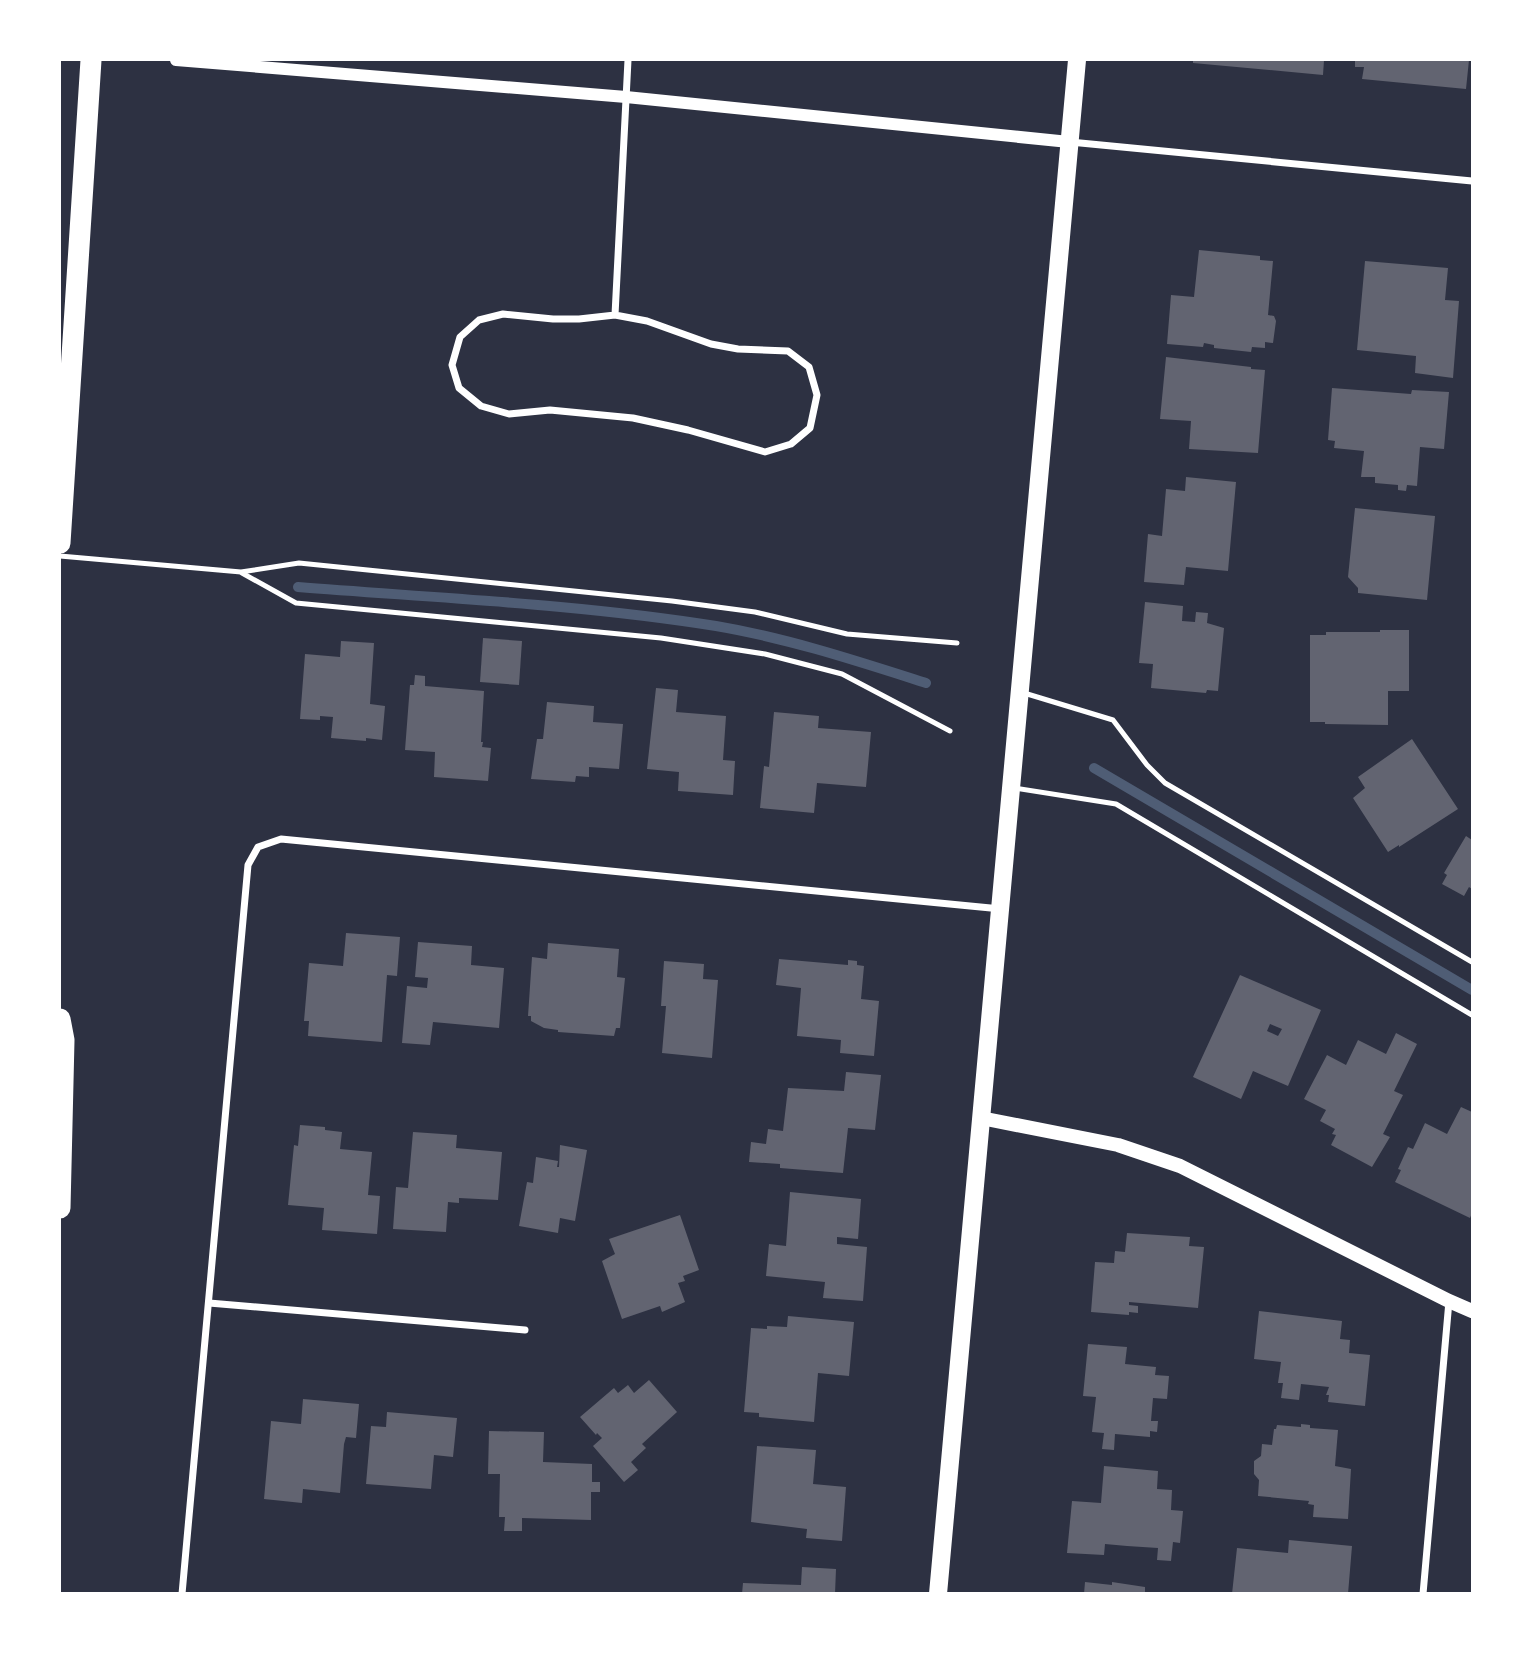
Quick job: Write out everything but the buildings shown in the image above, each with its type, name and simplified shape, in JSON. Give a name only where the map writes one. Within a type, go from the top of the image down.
[{"type":"highway","points":[[60,543],[91,60]]},
{"type":"highway","points":[[60,1019],[64,1040],[60,1208]]},
{"type":"main road","points":[[938,1594],[1077,60]]},
{"type":"main road","points":[[981,1118],[1118,1145],[1180,1166],[1472,1311]]},
{"type":"street","points":[[176,60],[626,97],[1472,181]]},
{"type":"street","points":[[615,315],[628,60]]},
{"type":"street","points":[[503,314],[566,319],[615,315],[647,321],[711,344],[738,349],[788,351],[809,367],[817,395],[810,428],[791,444],[765,452],[633,418],[550,410],[509,414],[481,406],[458,388],[452,365],[460,337],[480,320],[503,314]]},
{"type":"street","points":[[182,1594],[248,864],[258,847],[281,839],[1002,909]]},
{"type":"street","points":[[1423,1594],[1449,1301]]},
{"type":"street","points":[[209,1303],[525,1330]]},
{"type":"lane","points":[[60,556],[241,572],[299,563],[672,601],[755,612],[847,634],[957,643]]},
{"type":"lane","points":[[241,572],[296,603],[661,638],[765,654],[842,674],[950,732]]},
{"type":"lane","points":[[1021,692],[1113,720],[1147,765],[1165,783],[1472,962]]},
{"type":"lane","points":[[1012,788],[1116,804],[1472,1015]]},
{"type":"waterway","points":[[298,587],[455,598],[664,618],[743,631],[848,658],[926,683]]},
{"type":"waterway","points":[[1094,768],[1472,990]]}]
